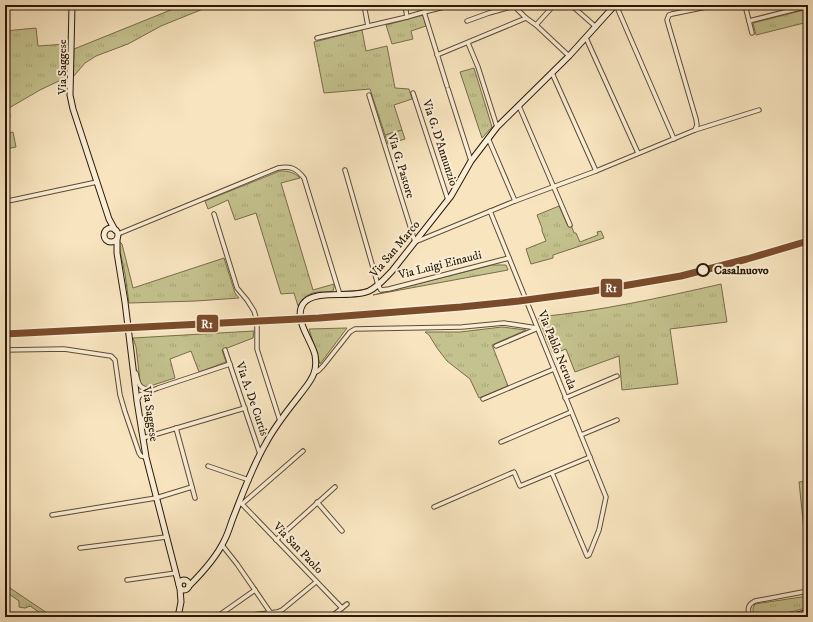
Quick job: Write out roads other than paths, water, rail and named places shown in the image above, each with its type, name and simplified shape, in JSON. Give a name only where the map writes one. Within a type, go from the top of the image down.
[{"type":"highway","points":[[794,617],[808,613]]},
{"type":"main road","name":"Via Saggese","points":[[72,5],[70,95],[73,109],[109,219]]},
{"type":"main road","name":"Via San Marco","points":[[184,585],[199,575],[222,545],[241,503],[260,454],[273,430],[310,382],[314,373],[316,364],[315,354],[300,318],[300,312],[305,301],[315,296],[357,294],[369,291],[378,285],[392,271],[448,200],[471,162],[497,127],[569,56],[616,5]]},
{"type":"main road","points":[[109,219],[108,229],[104,235],[105,239],[117,253]]},
{"type":"main road","points":[[109,219],[117,235]]},
{"type":"main road","points":[[108,229],[112,228],[117,235]]},
{"type":"main road","name":"Via Saggese","points":[[117,235],[117,253],[146,458],[176,574],[184,585],[181,602]]},
{"type":"main road","points":[[107,241],[111,242],[117,235]]},
{"type":"main road","points":[[178,617],[184,585]]},
{"type":"street","points":[[364,5],[368,26]]},
{"type":"street","points":[[405,5],[407,17]]},
{"type":"street","points":[[317,38],[452,5]]},
{"type":"street","points":[[536,25],[554,5]]},
{"type":"street","points":[[571,5],[596,27]]},
{"type":"street","points":[[606,5],[610,10]]},
{"type":"street","points":[[616,5],[674,139]]},
{"type":"street","points":[[745,5],[752,33]]},
{"type":"street","points":[[467,21],[514,6],[569,56]]},
{"type":"street","points":[[695,130],[697,125],[696,119],[667,20],[672,14],[706,6]]},
{"type":"street","points":[[749,21],[808,6]]},
{"type":"street","points":[[424,12],[471,162]]},
{"type":"street","points":[[437,55],[526,18]]},
{"type":"street","points":[[586,38],[638,153]]},
{"type":"street","points":[[468,42],[478,67],[497,127]]},
{"type":"street","points":[[552,73],[596,171]]},
{"type":"street","name":"Via G. D'Annunzio","points":[[413,93],[448,200]]},
{"type":"street","name":"Via G. Pastore","points":[[369,95],[415,242]]},
{"type":"street","points":[[519,106],[570,224]]},
{"type":"street","points":[[415,242],[553,186],[596,171],[695,130],[759,110]]},
{"type":"street","points":[[488,138],[515,201]]},
{"type":"street","points":[[117,235],[278,168],[291,167],[299,171],[304,178],[340,295]]},
{"type":"street","points":[[345,170],[378,285]]},
{"type":"street","points":[[5,187],[8,201],[97,182]]},
{"type":"street","name":"Via Pablo Neruda","points":[[490,211],[606,497],[599,530],[589,555],[587,556],[552,473]]},
{"type":"street","points":[[214,214],[237,288],[254,310],[257,321],[256,349],[280,421]]},
{"type":"street","name":"Via Luigi Einaudi","points":[[378,285],[381,290],[389,289],[509,258]]},
{"type":"street","points":[[314,373],[323,366],[350,332],[355,329],[462,327],[504,323],[537,328]]},
{"type":"street","points":[[496,346],[537,328]]},
{"type":"street","points":[[130,341],[139,385],[145,389],[158,388]]},
{"type":"street","points":[[5,350],[64,349],[111,356],[115,360],[120,395],[134,440],[139,453],[146,458]]},
{"type":"street","name":"Via A. De Curtis","points":[[225,350],[260,454]]},
{"type":"street","points":[[137,400],[140,395],[158,388],[230,364]]},
{"type":"street","points":[[483,399],[554,369]]},
{"type":"street","points":[[565,398],[618,376]]},
{"type":"street","points":[[143,438],[245,408]]},
{"type":"street","points":[[502,442],[571,412]]},
{"type":"street","points":[[581,435],[617,420]]},
{"type":"street","points":[[176,428],[195,498]]},
{"type":"street","points":[[241,503],[303,451]]},
{"type":"street","points":[[434,507],[514,472],[520,486],[590,457]]},
{"type":"street","points":[[208,466],[249,480]]},
{"type":"street","points":[[276,540],[335,486]]},
{"type":"street","points":[[52,515],[156,498],[192,487]]},
{"type":"street","points":[[317,502],[342,531]]},
{"type":"street","name":"Via San Paolo","points":[[241,503],[342,608]]},
{"type":"street","points":[[80,548],[166,537]]},
{"type":"street","points":[[222,545],[270,612]]},
{"type":"street","points":[[127,580],[176,574]]},
{"type":"street","points":[[244,616],[282,610],[316,582]]},
{"type":"street","points":[[218,616],[255,590]]},
{"type":"street","points":[[749,617],[748,609],[751,603],[755,601],[808,591]]},
{"type":"street","points":[[331,617],[347,604]]},
{"type":"railway","points":[[5,334],[121,328]]},
{"type":"place","name":"Casalnuovo","points":[[703,270]]}]
